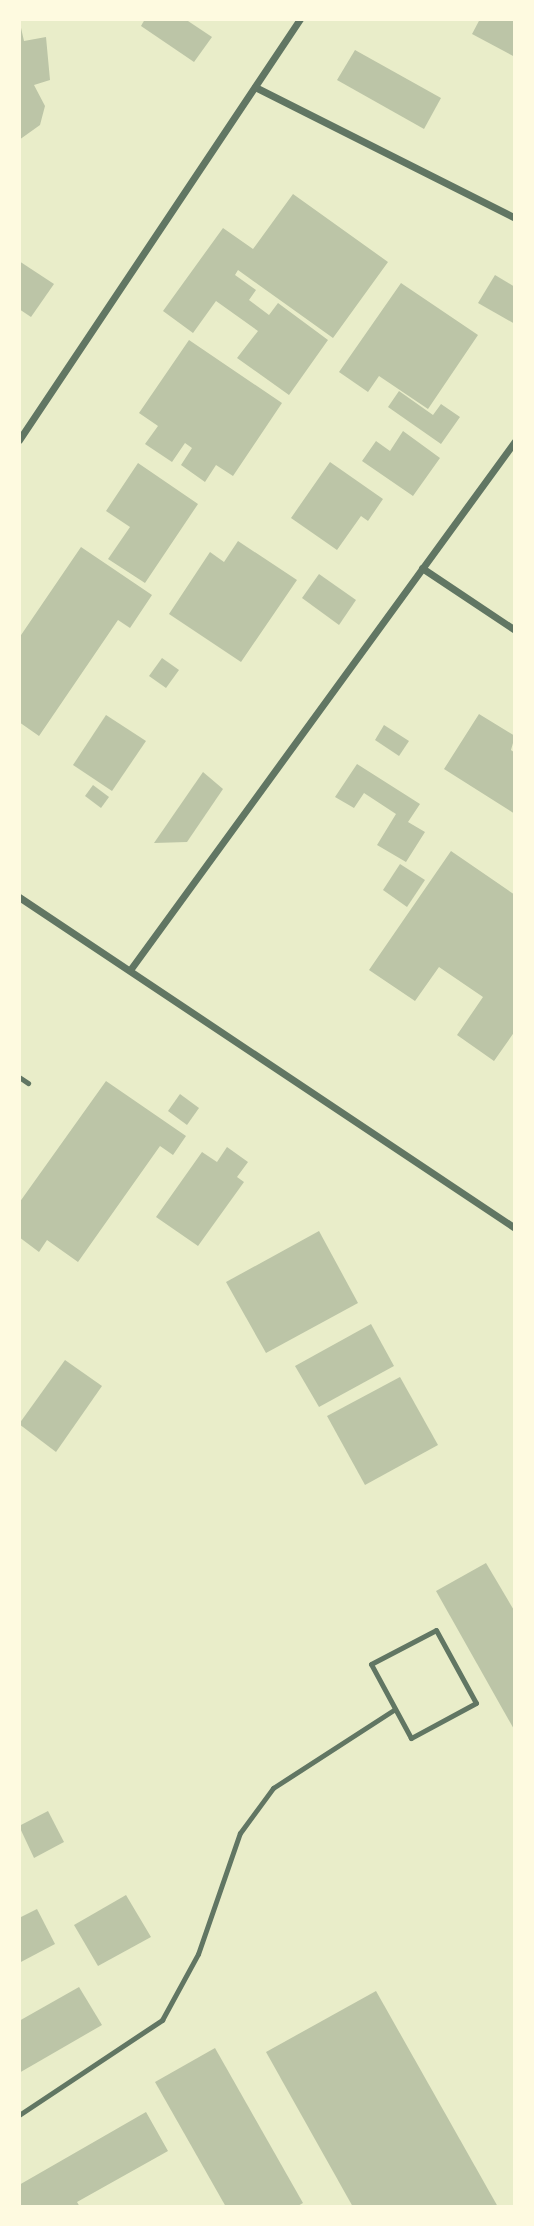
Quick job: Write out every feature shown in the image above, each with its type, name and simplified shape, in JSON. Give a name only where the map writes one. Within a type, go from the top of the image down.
[{"type":"street","points":[[19,440],[300,19]]},
{"type":"street","points":[[255,87],[515,218]]},
{"type":"street","points":[[130,970],[515,441]]},
{"type":"street","points":[[422,568],[515,630]]},
{"type":"street","points":[[19,897],[515,1227]]},
{"type":"lane","points":[[19,1077],[28,1083]]},
{"type":"lane","points":[[436,1630],[476,1703],[411,1738],[395,1709],[371,1664],[436,1630]]},
{"type":"lane","points":[[19,2115],[162,2020],[198,1954],[240,1833],[273,1788],[395,1709]]},
{"type":"building","points":[[19,19],[24,41],[46,37],[50,80],[34,85],[45,106],[40,125],[19,140]]},
{"type":"building","points":[[145,19],[185,19],[212,37],[194,62],[141,26]]},
{"type":"building","points":[[480,19],[515,19],[515,57],[472,34]]},
{"type":"building","points":[[355,50],[441,98],[424,129],[337,80]]},
{"type":"building","points":[[293,194],[388,262],[333,338],[238,270],[235,275],[256,290],[249,300],[269,315],[278,303],[328,340],[289,395],[237,358],[258,331],[216,301],[193,333],[163,311],[223,228],[253,249]]},
{"type":"building","points":[[19,261],[54,284],[31,317],[19,309]]},
{"type":"building","points":[[495,275],[515,287],[515,324],[478,303]]},
{"type":"building","points":[[401,283],[478,335],[428,409],[379,376],[368,392],[339,372]]},
{"type":"building","points":[[189,340],[282,403],[233,476],[216,465],[205,482],[181,465],[192,448],[185,443],[172,462],[145,444],[158,426],[139,413]]},
{"type":"building","points":[[399,391],[433,415],[441,404],[460,417],[441,444],[388,407]]},
{"type":"building","points":[[403,431],[440,458],[413,496],[362,461],[376,441],[390,451]]},
{"type":"building","points":[[330,462],[383,499],[368,521],[361,516],[337,550],[291,518]]},
{"type":"building","points":[[138,463],[198,504],[145,583],[108,559],[130,527],[106,511]]},
{"type":"building","points":[[238,541],[297,580],[241,662],[169,614],[210,552],[224,562]]},
{"type":"building","points":[[81,547],[152,595],[130,628],[118,620],[39,736],[19,722],[19,638]]},
{"type":"building","points":[[319,574],[356,600],[339,625],[302,598]]},
{"type":"building","points":[[162,658],[179,670],[166,688],[149,676]]},
{"type":"building","points":[[479,714],[515,736],[511,750],[515,753],[515,814],[444,769]]},
{"type":"building","points":[[106,715],[146,741],[112,791],[73,765]]},
{"type":"building","points":[[384,725],[409,741],[399,756],[375,740]]},
{"type":"building","points":[[357,764],[420,804],[408,822],[425,832],[406,862],[377,845],[396,814],[364,793],[354,808],[335,797]]},
{"type":"building","points":[[203,772],[223,789],[187,842],[154,843]]},
{"type":"building","points":[[93,785],[109,797],[101,808],[85,796]]},
{"type":"building","points":[[451,851],[515,895],[515,1031],[494,1061],[457,1035],[483,997],[439,967],[415,1001],[369,970]]},
{"type":"building","points":[[400,864],[425,880],[407,907],[383,890]]},
{"type":"building","points":[[106,1081],[186,1136],[173,1155],[160,1146],[78,1262],[47,1240],[39,1252],[19,1237],[19,1203]]},
{"type":"building","points":[[180,1094],[199,1108],[187,1125],[168,1111]]},
{"type":"building","points":[[227,1147],[248,1162],[237,1177],[244,1182],[198,1246],[156,1217],[202,1152],[217,1162]]},
{"type":"building","points":[[319,1231],[358,1303],[266,1353],[226,1282]]},
{"type":"building","points":[[371,1324],[394,1366],[319,1407],[295,1366]]},
{"type":"building","points":[[65,1360],[102,1386],[56,1452],[19,1424]]},
{"type":"building","points":[[400,1377],[438,1445],[365,1485],[327,1416]]},
{"type":"building","points":[[486,1563],[515,1612],[515,1731],[436,1591]]},
{"type":"building","points":[[48,1811],[64,1842],[34,1858],[19,1826]]},
{"type":"building","points":[[126,1895],[151,1937],[98,1966],[74,1925]]},
{"type":"building","points":[[37,1909],[55,1944],[19,1963],[19,1918]]},
{"type":"building","points":[[79,1987],[102,2025],[19,2073],[19,2021]]},
{"type":"building","points":[[376,1991],[498,2207],[353,2207],[266,2052]]},
{"type":"building","points":[[215,2048],[303,2203],[296,2207],[226,2207],[155,2082]]},
{"type":"building","points":[[146,2112],[168,2151],[77,2202],[80,2207],[21,2207],[19,2185]]}]
